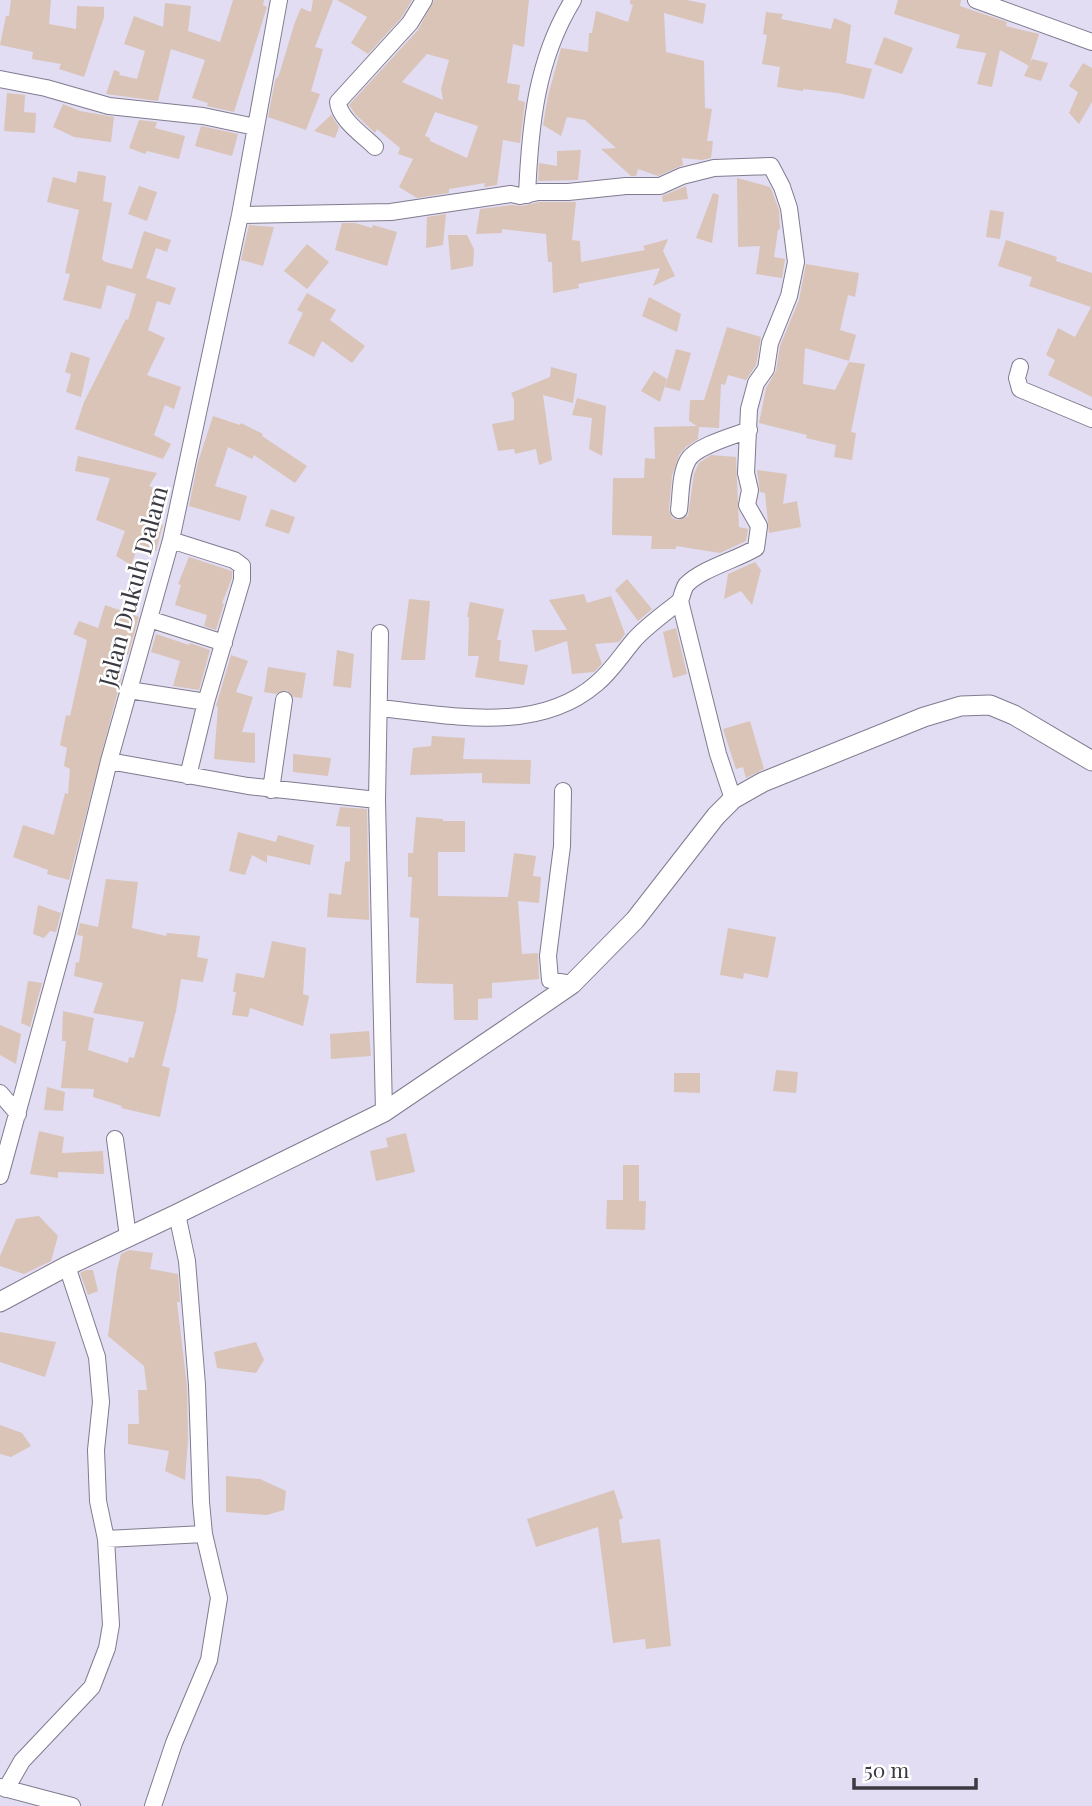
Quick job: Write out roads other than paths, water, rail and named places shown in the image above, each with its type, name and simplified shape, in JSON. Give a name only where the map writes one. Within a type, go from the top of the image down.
[{"type":"street","name":"Jalan Dukuh Dalam","points":[[0,1176],[66,936],[109,761],[171,540],[224,280],[240,215],[279,0]]},
{"type":"street","points":[[376,147],[342,114],[338,102],[411,23],[424,0]]},
{"type":"street","points":[[527,195],[538,85],[551,40],[573,0]]},
{"type":"street","points":[[976,0],[1021,7],[1092,42]]},
{"type":"street","points":[[0,79],[46,88],[109,106],[203,117],[255,127]]},
{"type":"street","points":[[240,215],[391,212],[511,194],[660,186],[682,176],[714,168],[771,166],[789,208],[796,262],[789,296],[771,343],[766,369],[756,383],[749,409],[746,473],[750,490],[747,505],[759,526],[756,548],[693,580],[687,585],[680,601],[648,626],[596,685],[569,703],[538,713],[476,718],[379,708]]},
{"type":"street","points":[[1020,367],[1017,378],[1020,389],[1092,419]]},
{"type":"street","points":[[679,510],[685,467],[691,456],[749,430]]},
{"type":"street","points":[[171,540],[234,560],[242,566],[242,580],[205,702],[188,776]]},
{"type":"street","points":[[680,601],[718,754],[733,799]]},
{"type":"street","points":[[149,619],[224,643]]},
{"type":"street","points":[[380,633],[377,800],[384,1112]]},
{"type":"street","points":[[129,690],[205,702]]},
{"type":"street","points":[[271,790],[284,700]]},
{"type":"street","points":[[0,1302],[67,1266],[384,1112],[572,984],[635,920],[716,816],[733,799],[793,768],[924,717],[961,706],[990,705],[1014,715],[1092,761]]},
{"type":"street","points":[[109,761],[271,790],[377,800]]},
{"type":"street","points":[[563,791],[564,825],[560,870],[548,956],[550,980],[572,984]]},
{"type":"street","points":[[0,1093],[18,1114]]},
{"type":"street","points":[[115,1139],[128,1237]]},
{"type":"street","points":[[153,1806],[174,1743],[209,1660],[219,1598],[204,1534],[188,1275],[177,1214]]},
{"type":"street","points":[[67,1266],[97,1357],[101,1402],[96,1450],[98,1501],[106,1539],[111,1625],[107,1648],[92,1687],[22,1761],[3,1788],[72,1806]]},
{"type":"street","points":[[106,1539],[204,1534]]}]
